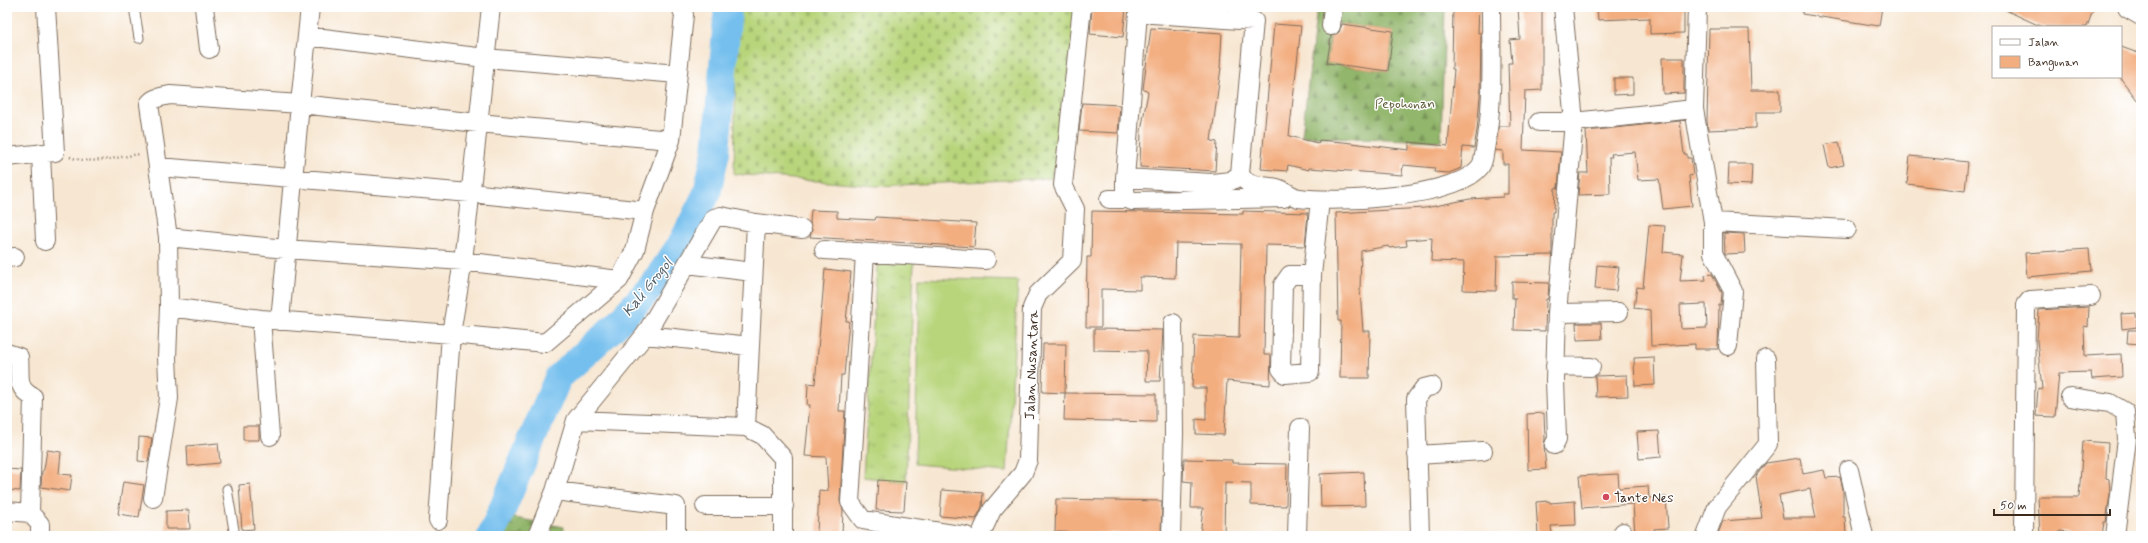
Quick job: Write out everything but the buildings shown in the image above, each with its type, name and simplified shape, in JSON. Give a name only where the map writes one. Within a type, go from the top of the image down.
[{"type":"main road","points":[[2129,7],[2141,14]]},
{"type":"street","points":[[45,240],[48,153],[46,7]]},
{"type":"street","points":[[204,7],[209,49]]},
{"type":"street","points":[[280,321],[285,249],[294,178],[310,7]]},
{"type":"street","points":[[438,520],[451,334],[463,261],[492,7]]},
{"type":"street","points":[[169,307],[280,321],[451,334],[545,344],[619,280],[635,250],[645,210],[671,140],[684,14],[681,7]]},
{"type":"street","name":"Jalan Nusantara","points":[[980,536],[992,510],[1023,473],[1028,460],[1032,308],[1038,294],[1072,261],[1075,209],[1063,185],[1082,7]]},
{"type":"street","points":[[1331,26],[1333,7]]},
{"type":"street","points":[[1109,199],[1127,199],[1132,201],[1297,198],[1320,200],[1383,198],[1438,187],[1471,176],[1482,165],[1490,122],[1491,7]]},
{"type":"street","points":[[1554,445],[1557,439],[1555,366],[1557,313],[1574,122],[1563,7]]},
{"type":"street","points":[[1697,7],[1694,109],[1713,222],[1713,253],[1733,291],[1728,346]]},
{"type":"street","points":[[1127,199],[1125,178],[1138,13],[1256,14],[1235,178],[1225,199]]},
{"type":"street","points":[[307,36],[485,58],[678,74]]},
{"type":"street","points":[[153,498],[169,398],[167,358],[169,307],[168,237],[150,104],[152,100],[157,97],[170,95],[300,104],[478,123],[671,140]]},
{"type":"street","points":[[1539,122],[1574,122],[1694,109]]},
{"type":"street","points":[[7,158],[48,153]]},
{"type":"street","points":[[158,160],[294,178],[645,210]]},
{"type":"street","points":[[1125,178],[1212,183],[1235,178],[1246,182],[1285,190],[1297,198]]},
{"type":"street","points":[[1312,275],[1290,275],[1283,285],[1281,369],[1285,374],[1310,372],[1312,275],[1320,200]]},
{"type":"street","points":[[537,536],[555,491],[576,420],[645,335],[714,218],[718,216],[802,229]]},
{"type":"street","points":[[1713,222],[1848,229]]},
{"type":"street","points":[[746,427],[756,223]]},
{"type":"street","points":[[168,237],[285,249],[463,261],[619,280]]},
{"type":"street","points":[[824,250],[986,260]]},
{"type":"street","points":[[866,253],[850,502],[863,520],[966,536]]},
{"type":"street","points":[[687,264],[753,272]]},
{"type":"street","points":[[2024,536],[2026,305],[2030,300],[2091,296]]},
{"type":"street","points":[[1557,313],[1619,312]]},
{"type":"street","points":[[261,319],[270,436]]},
{"type":"street","points":[[1171,536],[1174,434],[1173,323]]},
{"type":"street","points":[[645,335],[750,346]]},
{"type":"street","points":[[7,353],[19,357],[21,388],[24,392],[33,397],[30,513]]},
{"type":"street","points":[[1706,536],[1717,507],[1768,444],[1766,359]]},
{"type":"street","points":[[1555,366],[1591,367]]},
{"type":"street","points":[[1420,536],[1416,399],[1424,388],[1432,386]]},
{"type":"street","points":[[2070,397],[2110,403],[2125,412],[2127,439],[2115,536]]},
{"type":"street","points":[[576,420],[746,427],[762,435],[783,458],[783,536]]},
{"type":"street","points":[[1297,536],[1300,428]]},
{"type":"street","points":[[1417,455],[1483,451]]},
{"type":"street","points":[[1850,470],[1864,536]]},
{"type":"street","points":[[555,491],[676,506],[676,536]]},
{"type":"street","points":[[705,506],[784,506]]},
{"type":"street","points":[[7,511],[30,513],[40,524],[40,536]]},
{"type":"lane","points":[[134,7],[139,38]]},
{"type":"lane","points":[[227,489],[235,536]]},
{"type":"path","points":[[48,153],[79,160],[158,160]]},
{"type":"green space","points":[[737,7],[1077,7],[1056,178],[876,186],[734,174]]},
{"type":"green space","name":"Pepohonan","points":[[1317,7],[1445,7],[1441,141],[1302,136]],"holes":[[[1332,23],[1393,31],[1388,71],[1327,63]]]},
{"type":"green space","points":[[914,261],[906,482],[863,477],[877,265]]},
{"type":"green space","points":[[919,278],[1018,281],[1007,472],[915,464]]},
{"type":"green space","points":[[504,516],[564,527],[563,536],[495,536]]},
{"type":"waterway","name":"Kali Grogol","points":[[491,536],[558,378],[615,326],[653,285],[682,243],[707,193],[716,152],[728,7]]},
{"type":"place","name":"Tante Nes","points":[[1606,497]]}]
